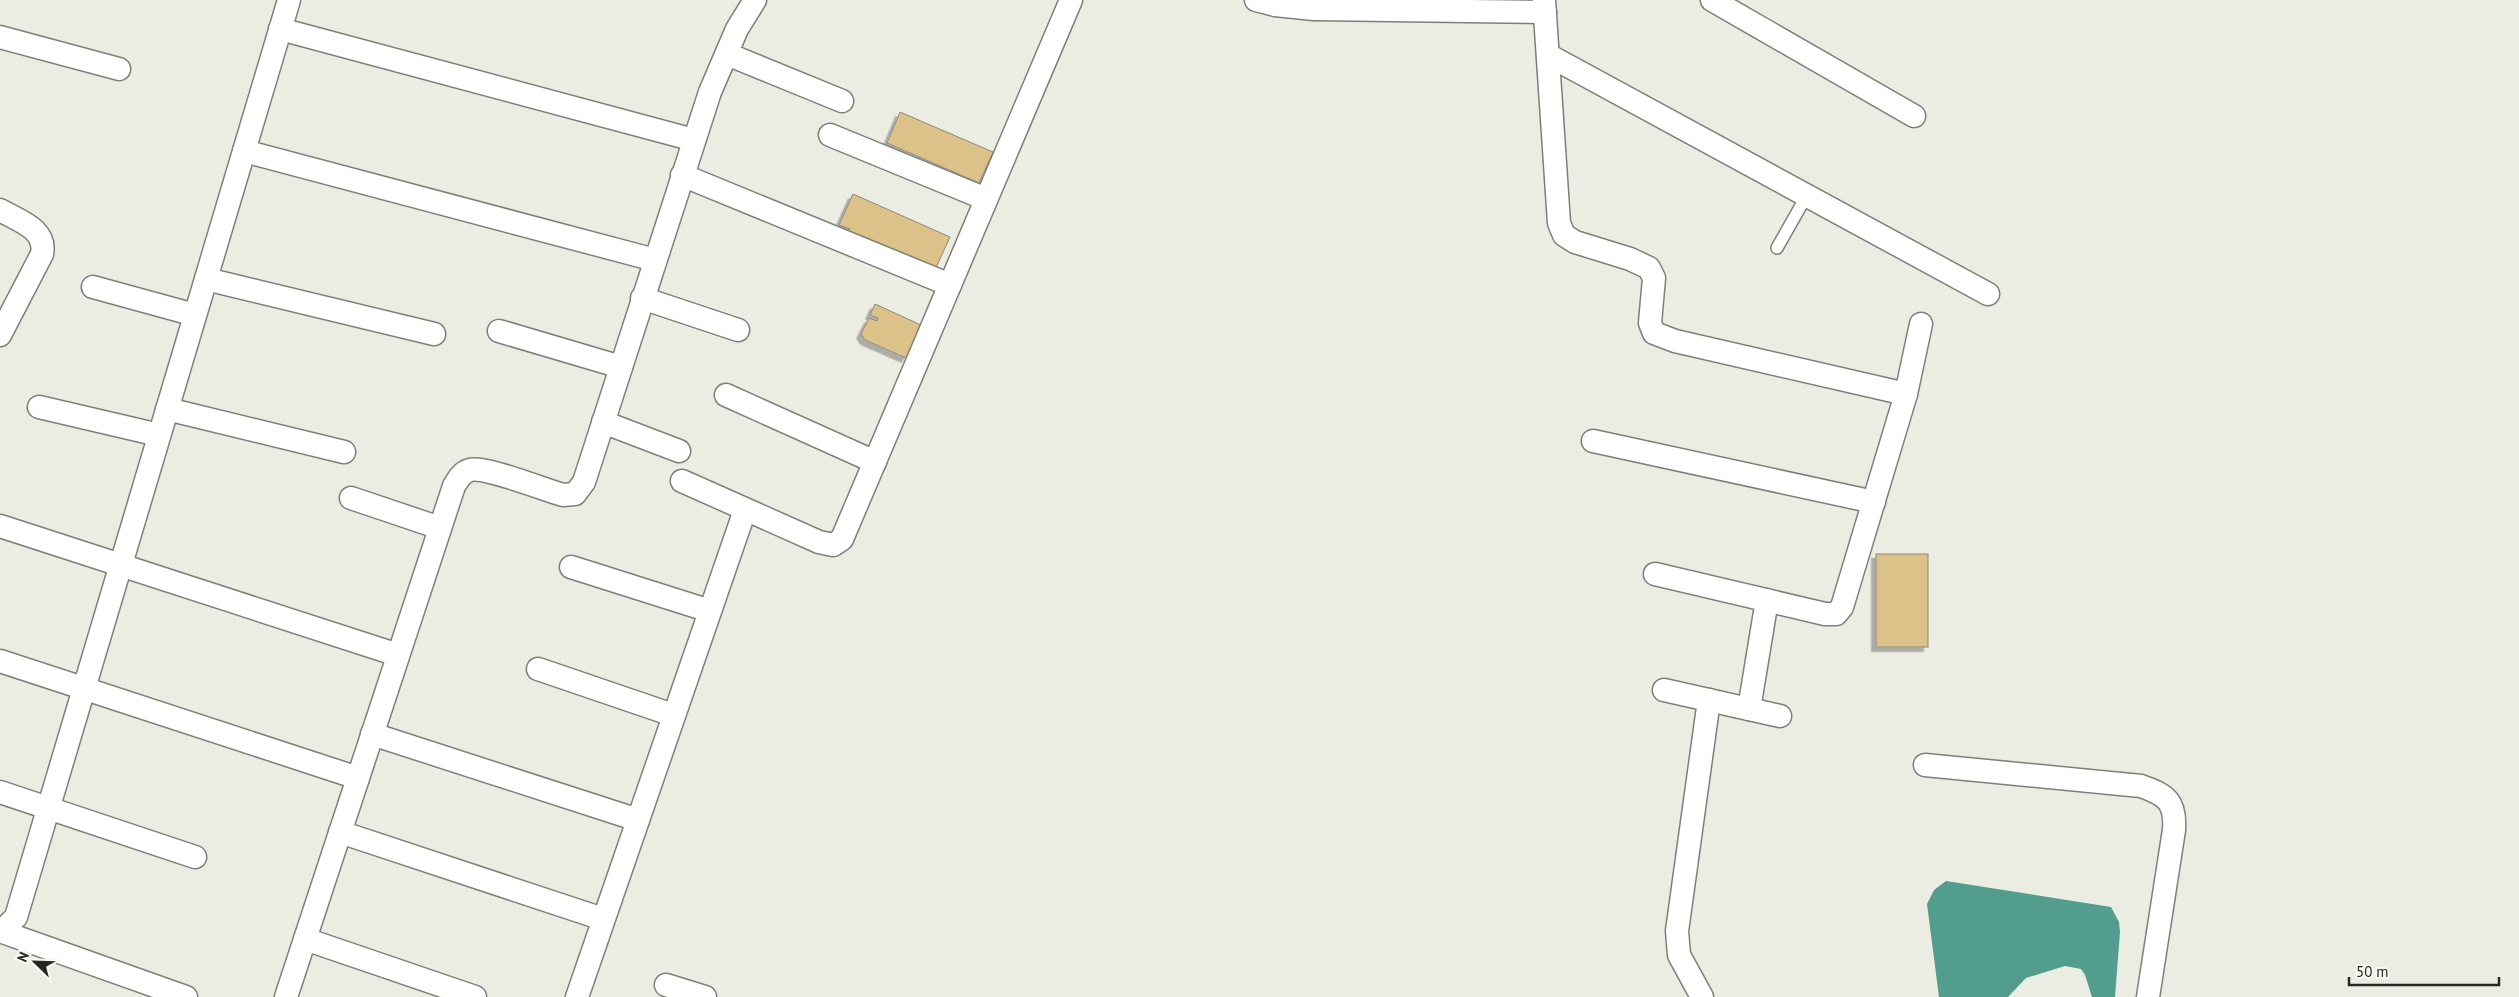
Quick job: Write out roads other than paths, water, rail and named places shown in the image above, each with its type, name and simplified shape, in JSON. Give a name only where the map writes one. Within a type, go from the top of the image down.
[{"type":"street","points":[[0,930],[16,917],[289,0]]},
{"type":"street","points":[[286,997],[454,486],[462,474],[470,470],[484,470],[563,495],[575,494],[584,482],[694,140],[737,29],[755,0]]},
{"type":"street","points":[[682,481],[819,542],[833,545],[842,539],[1071,0]]},
{"type":"street","points":[[1256,0],[1275,5],[1314,9],[1545,6],[1559,224],[1564,235],[1575,242],[1630,259],[1649,268],[1654,278],[1650,323],[1654,333],[1675,340],[1906,394]]},
{"type":"street","points":[[1712,0],[1914,116]]},
{"type":"street","points":[[280,29],[694,140]]},
{"type":"street","points":[[0,37],[119,69]]},
{"type":"street","points":[[727,54],[842,101]]},
{"type":"street","points":[[1548,55],[1988,294]]},
{"type":"street","points":[[830,135],[986,200]]},
{"type":"street","points":[[244,151],[655,260]]},
{"type":"street","points":[[682,175],[950,285]]},
{"type":"street","points":[[0,210],[40,234],[44,244],[42,254],[3,323]]},
{"type":"street","points":[[206,279],[434,334]]},
{"type":"street","points":[[93,287],[195,316]]},
{"type":"street","points":[[642,298],[738,330]]},
{"type":"street","points":[[1654,574],[1825,614],[1836,614],[1842,607],[1906,394],[1921,324]]},
{"type":"street","points":[[499,331],[620,367]]},
{"type":"street","points":[[726,395],[876,462]]},
{"type":"street","points":[[39,407],[159,435]]},
{"type":"street","points":[[167,409],[344,452]]},
{"type":"street","points":[[603,422],[680,451]]},
{"type":"street","points":[[1593,441],[1874,502]]},
{"type":"street","points":[[351,498],[440,528]]},
{"type":"street","points":[[577,997],[745,510]]},
{"type":"street","points":[[0,526],[398,655]]},
{"type":"street","points":[[571,567],[710,611]]},
{"type":"street","points":[[1749,709],[1767,600]]},
{"type":"street","points":[[0,661],[358,778]]},
{"type":"street","points":[[538,669],[673,715]]},
{"type":"street","points":[[1664,690],[1780,716]]},
{"type":"street","points":[[1702,997],[1679,955],[1677,931],[1709,700]]},
{"type":"street","points":[[372,734],[638,820]]},
{"type":"street","points":[[1925,765],[2141,786],[2158,792],[2169,801],[2175,814],[2174,830],[2148,997]]},
{"type":"street","points":[[0,792],[49,806],[195,857]]},
{"type":"street","points":[[340,832],[604,919]]},
{"type":"street","points":[[0,930],[186,997]]},
{"type":"street","points":[[305,939],[475,997]]},
{"type":"street","points":[[666,985],[705,997]]},
{"type":"lane","points":[[1777,248],[1807,195]]},
{"type":"water","points":[[1946,881],[2111,907],[2119,922],[2120,932],[2115,997],[2092,997],[2085,975],[2081,969],[2065,966],[2026,978],[2008,997],[1939,997],[1927,904],[1934,890]]}]
